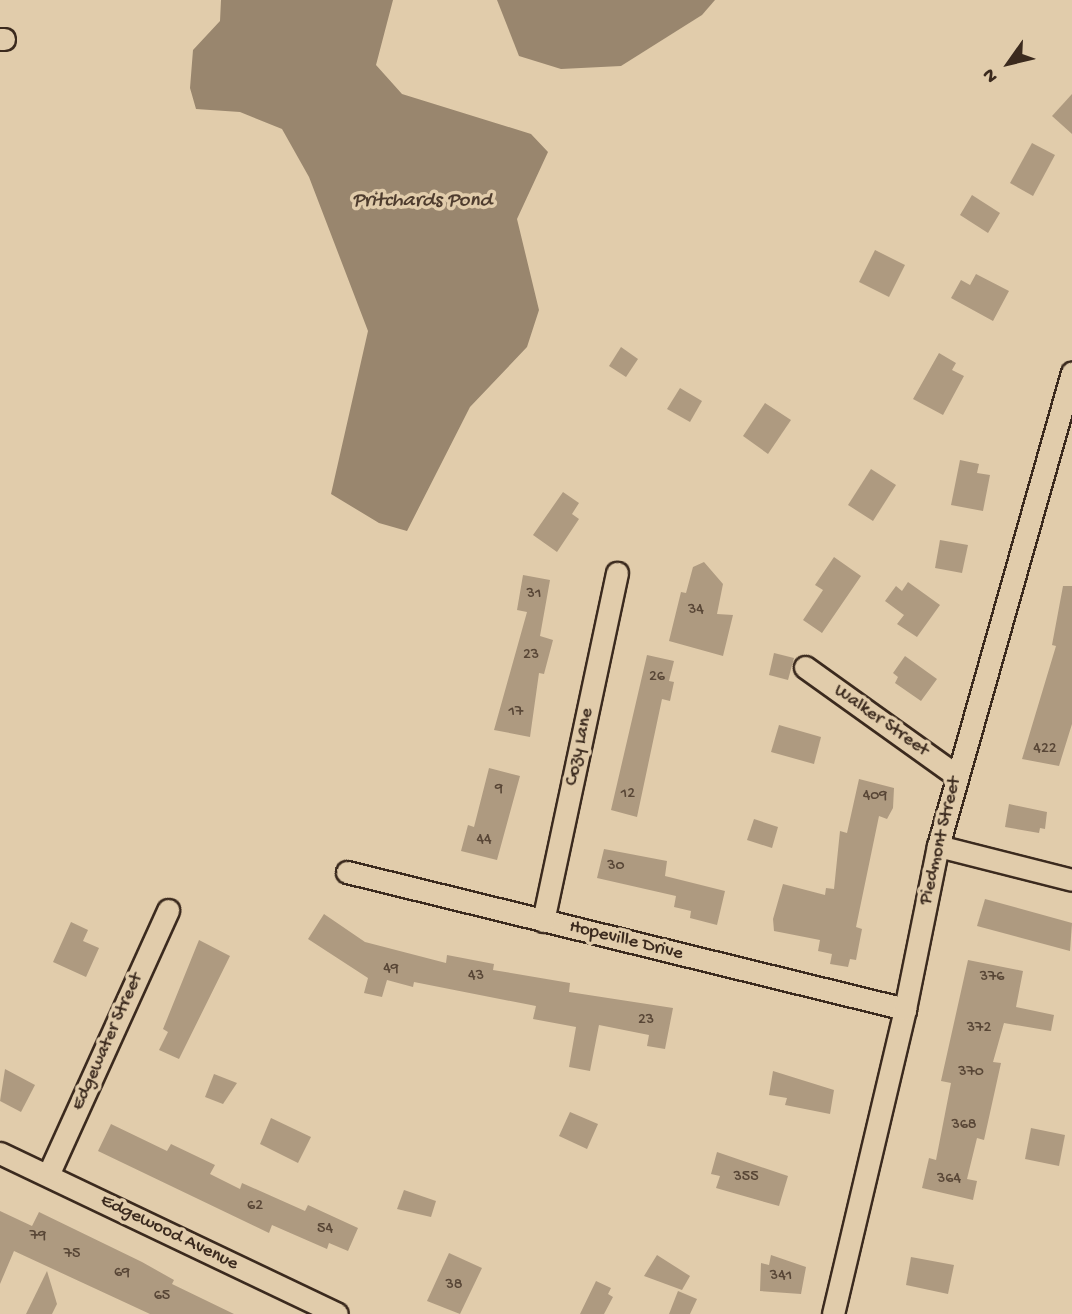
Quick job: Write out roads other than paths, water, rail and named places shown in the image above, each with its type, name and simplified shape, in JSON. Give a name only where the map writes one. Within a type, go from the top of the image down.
[{"type":"street","name":"Piedmont Street","points":[[833,1314],[905,1009],[938,846],[956,775],[1072,373]]},
{"type":"street","name":"Cozy Lane","points":[[543,921],[617,573]]},
{"type":"street","name":"Walker Street","points":[[805,667],[956,775]]},
{"type":"street","points":[[938,846],[1072,880]]},
{"type":"street","name":"Hopeville Drive","points":[[347,872],[905,1009]]},
{"type":"street","name":"Edgewater Street","points":[[48,1175],[168,910]]},
{"type":"street","name":"Edgewood Avenue","points":[[0,1153],[337,1314]]},
{"type":"water","name":"Pritchards Pond","points":[[221,0],[393,0],[376,65],[402,94],[531,134],[548,152],[517,219],[539,310],[527,347],[470,407],[407,531],[379,523],[331,494],[368,331],[309,177],[282,129],[240,112],[196,109],[190,88],[193,50],[220,21]]},
{"type":"water","points":[[497,0],[715,0],[702,15],[621,66],[561,69],[519,56]]}]
